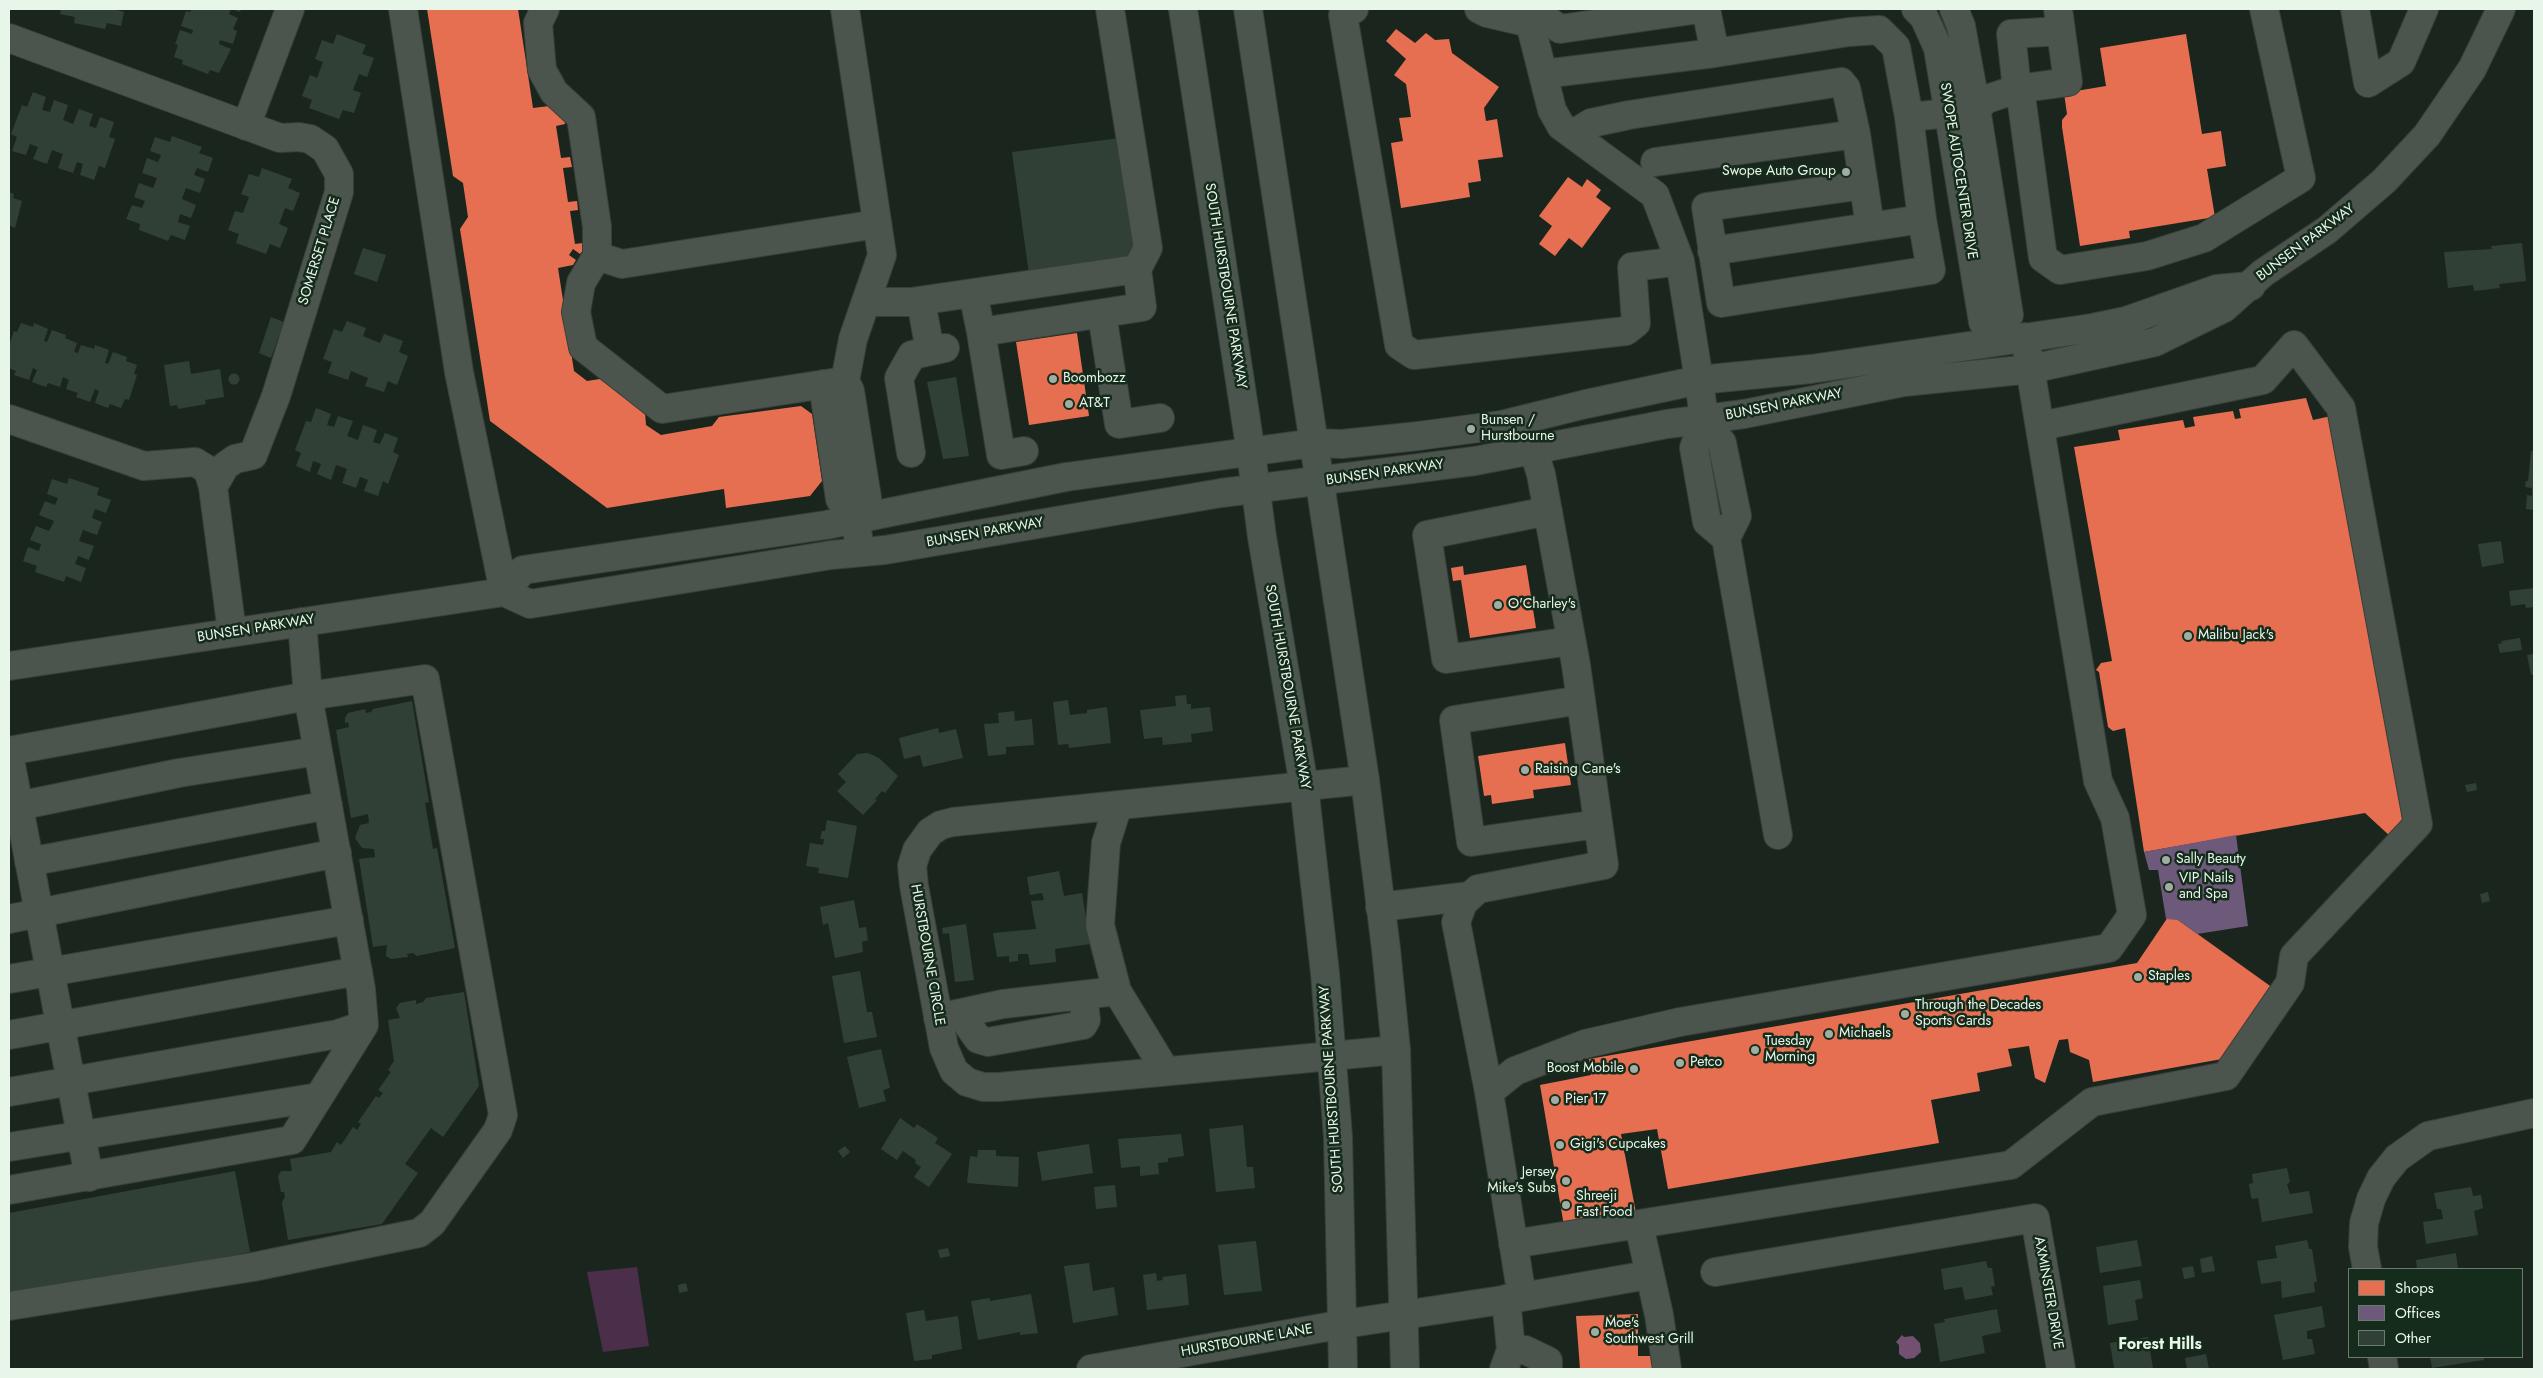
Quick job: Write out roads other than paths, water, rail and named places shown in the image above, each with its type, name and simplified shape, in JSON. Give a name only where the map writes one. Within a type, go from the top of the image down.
[{"type":"main road","name":"SOUTH HURSTBOURNE PARKWAY","points":[[1183,9],[1256,489],[1304,786],[1332,1056],[1338,1137],[1344,1324],[1343,1369]]},
{"type":"main road","points":[[1248,9],[1365,780],[1380,907],[1396,1050],[1405,1369]]},
{"type":"street","points":[[246,126],[290,9]]},
{"type":"street","points":[[403,9],[460,372],[504,592]]},
{"type":"street","points":[[545,9],[538,23],[542,70],[554,92],[580,117],[597,227],[597,256],[581,283],[576,312],[583,348],[662,409],[834,382],[850,391],[867,498],[855,520],[860,553]]},
{"type":"street","points":[[834,382],[853,339],[882,255],[845,9]]},
{"type":"street","points":[[980,332],[1142,307],[1137,269],[1148,248],[1110,9]]},
{"type":"street","points":[[1484,10],[1543,17],[1560,29],[1699,9]]},
{"type":"street","points":[[1706,9],[1715,53]]},
{"type":"street","name":"SWOPE AUTOCENTER DRIVE","points":[[1916,9],[1924,18],[1938,48],[1983,322],[2008,335],[2009,314],[1992,203],[1961,26],[1954,9]]},
{"type":"street","points":[[1909,117],[1950,114],[1976,108],[1987,99],[2016,89],[2068,82],[2060,20],[2011,34],[2016,89],[2021,96],[2043,258],[2060,270],[2147,256],[2204,238],[2301,178],[2264,9]]},
{"type":"street","points":[[2355,9],[2368,83],[2401,62],[2424,9]]},
{"type":"street","name":"BUNSEN PARKWAY","points":[[9,666],[504,592],[530,604],[1256,489],[1475,460],[1704,419],[1744,414],[1904,382],[2031,368],[2155,342],[2224,308],[2252,286],[2264,273],[2327,230],[2377,187],[2427,135],[2472,69],[2501,9]]},
{"type":"street","points":[[1344,11],[1400,345],[1414,355],[1626,332],[1636,323],[1632,267],[1680,261]]},
{"type":"street","points":[[1543,17],[1543,74],[1552,110],[1562,126],[1655,195],[1680,261],[1704,419],[1694,448],[1708,522],[1726,538],[1778,835]]},
{"type":"street","points":[[1543,74],[1715,53],[1849,32],[1879,30],[1896,47],[1909,117],[1922,219],[1931,270],[1722,304],[1706,208],[1864,185]]},
{"type":"street","name":"SOMERSET PLACE","points":[[9,38],[280,138],[299,137],[310,139],[325,149],[339,174],[339,192],[276,396],[253,455],[235,459],[224,466],[213,487]]},
{"type":"street","points":[[1572,134],[1591,123],[1630,115],[1840,82],[1846,88],[1856,134],[1870,226]]},
{"type":"street","points":[[1655,162],[1856,134]]},
{"type":"street","points":[[1963,207],[1992,203]]},
{"type":"street","points":[[1712,251],[1922,219]]},
{"type":"street","points":[[597,256],[622,264],[877,224]]},
{"type":"street","points":[[866,302],[920,301],[1137,269]]},
{"type":"street","name":"BUNSEN PARKWAY","points":[[504,592],[523,570],[855,520],[1066,477],[1314,443],[1342,444],[1501,425],[1586,404],[1699,380],[1811,369],[2008,335],[2126,321],[2216,289],[2252,286]]},
{"type":"street","points":[[973,293],[1001,455],[1024,451]]},
{"type":"street","points":[[911,453],[899,378],[912,355],[937,349],[920,301]]},
{"type":"street","points":[[1102,314],[1119,424],[1160,418]]},
{"type":"street","points":[[1489,1092],[1515,1071],[1585,1044],[1699,1018],[2109,948],[2132,916],[2115,818],[2098,781],[2031,368],[2008,335]]},
{"type":"street","points":[[1513,1244],[2011,1165],[2092,1102],[2226,1076],[2290,983],[2294,956],[2418,824],[2341,408],[2294,345],[2263,380],[2041,426]]},
{"type":"street","points":[[9,418],[144,466],[195,462],[208,470],[213,487],[232,632]]},
{"type":"street","points":[[1507,1360],[1514,1298],[1513,1244],[1489,1092],[1456,922],[1463,903],[1478,889],[1604,866],[1571,641],[1541,474],[1533,449]]},
{"type":"street","points":[[1548,511],[1427,535],[1446,659],[1571,641]]},
{"type":"street","points":[[9,1190],[292,1140],[364,1025],[358,971],[308,696],[302,622]]},
{"type":"street","points":[[9,1306],[253,1267],[419,1234],[432,1223],[498,1130],[503,1115],[425,679],[308,696],[9,753],[89,1177]]},
{"type":"street","points":[[1581,700],[1454,720],[1470,842],[1598,824]]},
{"type":"street","points":[[18,806],[179,773],[318,751]]},
{"type":"street","name":"HURSTBOURNE CIRCLE","points":[[1365,780],[953,822],[941,825],[924,836],[912,866],[949,1016],[947,1058],[954,1071],[968,1082],[983,1087],[999,1087],[1164,1070],[1396,1050]]},
{"type":"street","points":[[29,862],[328,805]]},
{"type":"street","points":[[1118,805],[1106,843],[1100,925],[1117,991],[1164,1070]]},
{"type":"street","points":[[9,919],[337,853]]},
{"type":"street","points":[[1380,907],[1470,896]]},
{"type":"street","points":[[9,978],[348,920]]},
{"type":"street","points":[[9,1035],[358,971]]},
{"type":"street","points":[[949,1016],[1003,1004],[1117,991]]},
{"type":"street","points":[[9,1092],[338,1034],[364,1025]]},
{"type":"street","points":[[9,1147],[319,1097]]},
{"type":"street","points":[[2367,1268],[2363,1246],[2364,1223],[2370,1199],[2381,1178],[2397,1158],[2428,1136],[2534,1113]]},
{"type":"street","name":"AXMINSTER DRIVE","points":[[1715,1272],[2035,1218],[2062,1369]]},
{"type":"street","points":[[1638,1224],[1648,1274],[1659,1314],[1667,1369]]},
{"type":"street","name":"HURSTBOURNE LANE","points":[[1091,1369],[1162,1356],[1201,1359],[1344,1324],[1514,1298],[1648,1274]]},
{"type":"street","points":[[1507,1360],[1525,1350],[1548,1360],[1548,1369]]},
{"type":"place","name":"Swope Auto Group","points":[[1846,172]]},
{"type":"place","name":"Boombozz","points":[[1053,379]]},
{"type":"place","name":"AT&T","points":[[1069,404]]},
{"type":"place","name":"Bunsen / Hurstbourne","points":[[1471,429]]},
{"type":"place","name":"O'Charley's","points":[[1498,605]]},
{"type":"place","name":"Malibu Jack's","points":[[2188,636]]},
{"type":"place","name":"Raising Cane's","points":[[1525,770]]},
{"type":"place","name":"Sally Beauty","points":[[2166,860]]},
{"type":"place","name":"VIP Nails and Spa","points":[[2169,887]]},
{"type":"place","name":"Staples","points":[[2138,977]]},
{"type":"place","name":"Through the Decades Sports Cards","points":[[1905,1014]]},
{"type":"place","name":"Michaels","points":[[1829,1034]]},
{"type":"place","name":"Tuesday Morning","points":[[1755,1050]]},
{"type":"place","name":"Petco","points":[[1680,1063]]},
{"type":"place","name":"Boost Mobile","points":[[1634,1069]]},
{"type":"place","name":"Pier 17","points":[[1555,1100]]},
{"type":"place","name":"Gigi's Cupcakes","points":[[1560,1145]]},
{"type":"place","name":"Jersey Mike's Subs","points":[[1566,1181]]},
{"type":"place","name":"Shreeji Fast Food","points":[[1566,1205]]},
{"type":"place","name":"Moe's Southwest Grill","points":[[1595,1332]]},
{"type":"district","name":"Forest Hills","points":[[2160,1345]]}]
